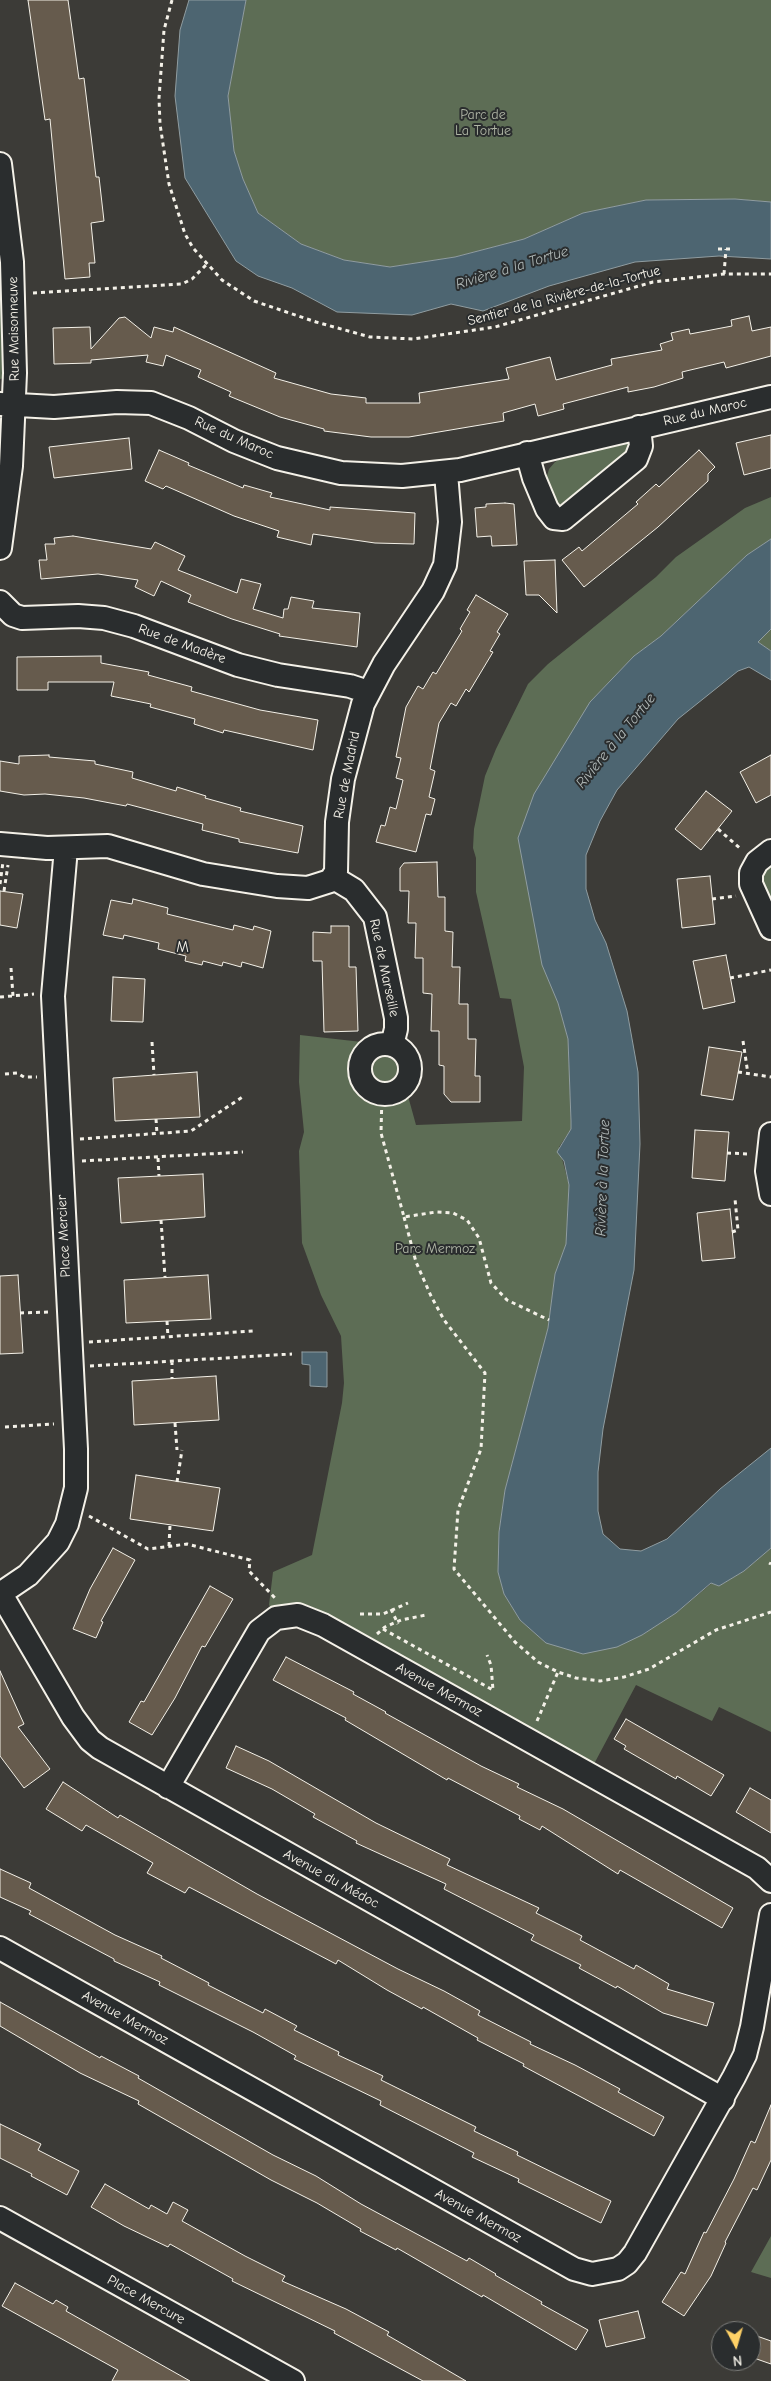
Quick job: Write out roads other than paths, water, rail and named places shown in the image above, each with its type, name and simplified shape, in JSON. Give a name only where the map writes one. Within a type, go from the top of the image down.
[{"type":"street","name":"Rue Maisonneuve","points":[[0,164],[14,286],[7,404]]},
{"type":"street","name":"Rue du Maroc","points":[[7,404],[54,407],[142,402],[163,407],[234,441],[298,464],[361,475],[402,476],[446,473],[771,397]]},
{"type":"street","points":[[0,548],[9,483],[7,404]]},
{"type":"street","points":[[527,453],[534,478],[547,509],[554,518],[563,520],[636,459],[641,446],[639,427]]},
{"type":"street","name":"Rue de Madrid","points":[[334,878],[337,822],[343,779],[359,716],[368,692],[398,641],[433,591],[445,565],[450,522],[446,473]]},
{"type":"street","name":"Rue de Madère","points":[[0,602],[13,615],[22,618],[78,616],[104,618],[134,626],[238,664],[278,675],[350,686],[368,692]]},
{"type":"street","points":[[0,844],[35,848],[118,848],[203,874],[277,886],[308,888],[323,885],[334,878]]},
{"type":"street","name":"Place Mercier","points":[[0,1594],[28,1575],[58,1542],[73,1507],[77,1471],[53,996],[66,848]]},
{"type":"street","points":[[764,857],[751,873],[751,884],[771,928]]},
{"type":"street","name":"Rue de Marseille","points":[[334,878],[354,890],[375,917],[396,1018],[396,1029],[392,1045]]},
{"type":"street","points":[[384,1044],[392,1045],[405,1054],[410,1070],[408,1078],[398,1090],[382,1094],[367,1087],[360,1072],[360,1064],[368,1049],[384,1044]]},
{"type":"street","points":[[771,1134],[767,1171],[771,1194]]},
{"type":"street","name":"Avenue du Médoc","points":[[0,1594],[73,1717],[90,1740],[112,1756],[723,2099]]},
{"type":"street","name":"Avenue Mermoz","points":[[168,1787],[260,1631],[276,1618],[287,1615],[305,1616],[757,1868],[771,1881]]},
{"type":"street","name":"Avenue Mermoz","points":[[0,1948],[583,2272],[592,2274],[618,2269],[627,2263],[635,2253],[723,2099],[749,2043],[771,1914]]},
{"type":"street","name":"Place Mercure","points":[[0,2218],[293,2381]]},
{"type":"water","name":"Rivière à la Tortue","points":[[189,0],[246,0],[228,96],[234,151],[243,179],[258,213],[301,244],[344,260],[390,267],[455,257],[524,239],[583,213],[646,200],[735,199],[771,202],[771,259],[719,256],[635,262],[549,286],[483,311],[451,304],[412,315],[337,312],[292,288],[258,276],[236,261],[185,178],[175,96],[180,30]]},
{"type":"water","name":"Rivière à la Tortue","points":[[771,539],[771,629],[758,642],[771,651],[771,680],[749,667],[738,671],[678,719],[617,790],[600,821],[586,855],[586,889],[595,920],[606,943],[627,1011],[638,1072],[640,1144],[634,1270],[603,1429],[598,1472],[598,1511],[603,1534],[620,1549],[641,1551],[667,1539],[720,1489],[771,1448],[771,1548],[744,1571],[719,1586],[711,1583],[676,1613],[642,1635],[617,1647],[583,1654],[546,1643],[520,1620],[504,1594],[498,1572],[499,1532],[505,1490],[548,1328],[555,1274],[566,1244],[569,1185],[564,1161],[557,1152],[571,1129],[568,1039],[558,1003],[542,965],[518,838],[534,794],[590,702],[634,656],[661,636],[747,555]]},
{"type":"water","points":[[302,1352],[327,1352],[327,1387],[310,1386],[310,1365],[302,1364]]},
{"type":"district","name":"M","points":[[183,948]]},
{"type":"park label","name":"Parc de La Tortue","points":[[483,124]]},
{"type":"park label","name":"Parc Mermoz","points":[[435,1249]]}]
